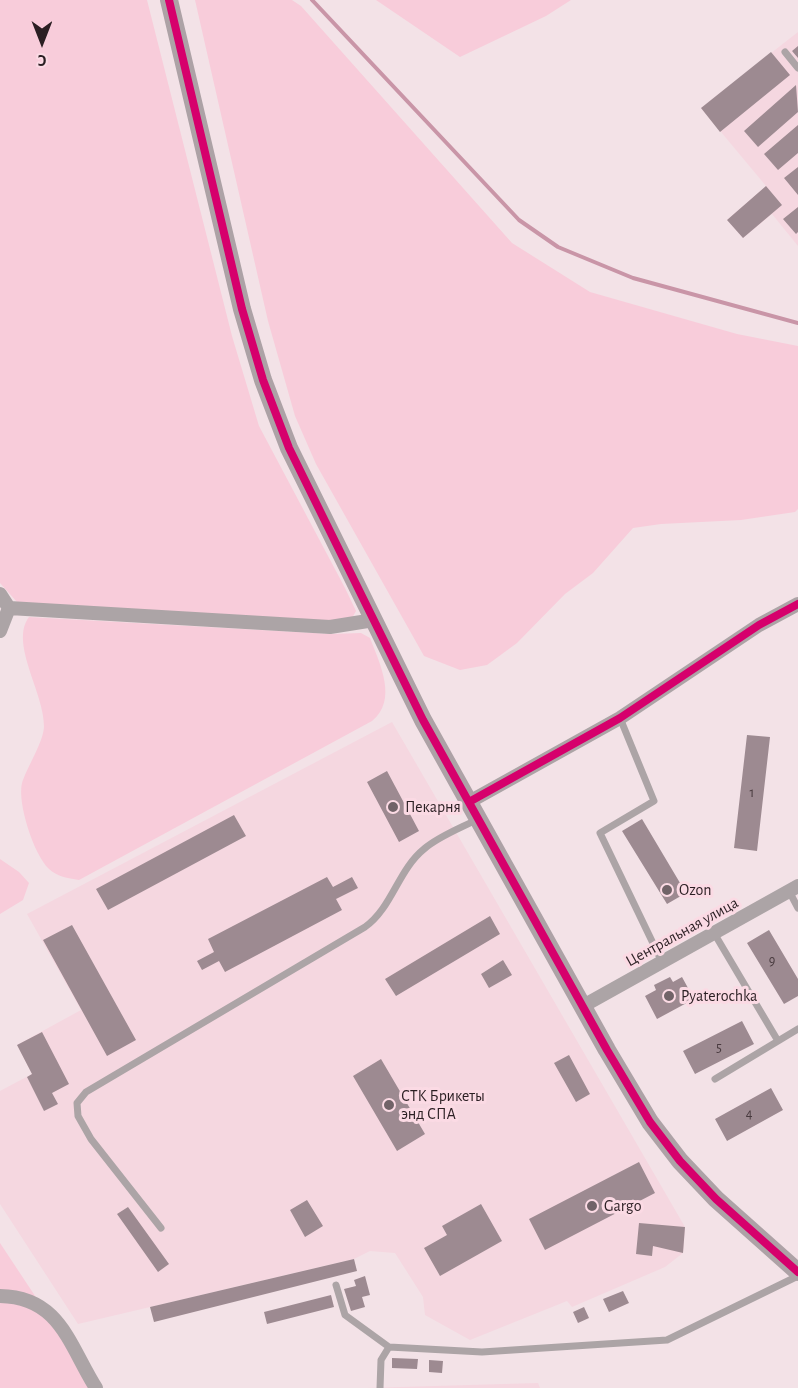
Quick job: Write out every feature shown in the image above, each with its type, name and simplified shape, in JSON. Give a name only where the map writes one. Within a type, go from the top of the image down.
[{"type":"street","points":[[169,0],[242,309],[263,380],[289,448],[423,720],[650,1122],[680,1161],[716,1199],[798,1274]]},
{"type":"street","points":[[0,594],[9,608]]},
{"type":"street","points":[[469,802],[620,718],[759,625],[798,604]]},
{"type":"street","points":[[9,608],[330,627],[374,620]]},
{"type":"street","points":[[0,631],[9,608]]},
{"type":"street","name":"Центральная улица","points":[[583,1006],[793,889]]},
{"type":"street","points":[[0,1296],[38,1303],[55,1317],[96,1388]]},
{"type":"lane","points":[[785,52],[798,68]]},
{"type":"lane","points":[[620,718],[654,801],[600,833],[662,962]]},
{"type":"lane","points":[[160,1228],[92,1139],[78,1116],[77,1102],[86,1092],[366,927],[377,919],[403,874],[424,848],[478,819]]},
{"type":"lane","points":[[793,889],[798,908]]},
{"type":"lane","points":[[714,933],[778,1041]]},
{"type":"lane","points":[[715,1079],[798,1029]]},
{"type":"lane","points":[[336,1285],[345,1315],[389,1347],[482,1352],[667,1340],[798,1274]]},
{"type":"lane","points":[[380,1388],[381,1360],[389,1347]]},
{"type":"shaded area","points":[[0,0],[147,0],[232,336],[259,426],[356,611],[351,620],[330,624],[17,602],[0,583]]},
{"type":"shaded area","points":[[195,0],[292,0],[301,6],[512,243],[590,292],[737,334],[798,346],[798,509],[795,512],[741,520],[661,524],[633,528],[593,573],[565,594],[517,643],[487,665],[460,670],[424,656],[316,464],[295,416],[268,321]]},
{"type":"shaded area","points":[[376,0],[571,0],[546,16],[460,57]]},
{"type":"shaded area","points":[[798,32],[798,246],[772,214],[743,238],[727,220],[766,186],[701,108]]},
{"type":"shaded area","points":[[29,617],[331,634],[361,633],[370,638],[382,670],[384,703],[372,721],[79,880],[67,878],[52,872],[43,862],[28,828],[22,803],[22,783],[41,740],[44,727],[43,714],[23,641],[24,628]]},
{"type":"shaded area","points":[[392,722],[685,1227],[683,1253],[665,1267],[572,1307],[567,1301],[470,1340],[425,1315],[423,1297],[395,1253],[370,1251],[354,1259],[78,1324],[0,1204],[0,1091],[32,1074],[17,1045],[81,1010],[27,914]]},
{"type":"shaded area","points":[[0,859],[19,872],[29,883],[23,900],[0,914]]},
{"type":"shaded area","points":[[0,1243],[96,1388],[0,1388]]},
{"type":"shaded area","points":[[538,1383],[540,1388],[366,1388]]},
{"type":"building","points":[[798,46],[798,58],[792,51]]},
{"type":"building","points":[[771,52],[790,75],[720,132],[701,108]]},
{"type":"building","points":[[796,85],[798,112],[758,147],[744,131]]},
{"type":"building","points":[[798,125],[798,153],[778,170],[764,154]]},
{"type":"building","points":[[798,167],[798,195],[784,178]]},
{"type":"building","points":[[766,186],[782,205],[743,238],[727,220]]},
{"type":"building","points":[[798,207],[798,232],[796,234],[783,219]]},
{"type":"building","points":[[747,735],[770,737],[757,851],[734,848]]},
{"type":"building","name":"Пекарня","points":[[387,771],[419,831],[399,842],[367,782]]},
{"type":"building","points":[[234,815],[246,836],[108,910],[96,889]]},
{"type":"building","points":[[642,819],[686,893],[667,904],[622,831]]},
{"type":"building","points":[[327,877],[333,887],[352,877],[358,888],[336,899],[342,910],[225,972],[219,961],[202,970],[197,961],[214,952],[208,939]]},
{"type":"building","points":[[490,916],[500,934],[396,996],[385,979]]},
{"type":"building","points":[[72,925],[136,1040],[107,1056],[43,940]]},
{"type":"building","points":[[769,930],[798,979],[798,996],[784,1004],[747,943]]},
{"type":"building","points":[[503,960],[512,975],[489,988],[481,974]]},
{"type":"building","points":[[670,977],[673,982],[682,977],[694,999],[657,1019],[645,996],[656,990],[654,985]]},
{"type":"building","points":[[742,1021],[754,1044],[695,1074],[683,1051]]},
{"type":"building","points":[[42,1032],[69,1084],[52,1093],[58,1104],[44,1111],[27,1077],[32,1074],[17,1045]]},
{"type":"building","points":[[569,1055],[590,1094],[576,1102],[554,1063]]},
{"type":"building","name":"СТК Брикеты энд СПА","points":[[381,1059],[425,1134],[397,1151],[353,1076]]},
{"type":"building","points":[[771,1088],[783,1110],[727,1141],[715,1119]]},
{"type":"building","name":"Gargo","points":[[639,1162],[655,1193],[545,1250],[529,1219]]},
{"type":"building","points":[[307,1200],[323,1226],[305,1237],[290,1210]]},
{"type":"building","points":[[481,1204],[502,1241],[440,1276],[424,1248],[447,1235],[442,1226]]},
{"type":"building","points":[[128,1207],[169,1264],[158,1272],[117,1214]]},
{"type":"building","points":[[639,1223],[685,1227],[683,1253],[653,1246],[652,1256],[636,1254]]},
{"type":"building","points":[[354,1259],[357,1271],[154,1322],[150,1307]]},
{"type":"building","points":[[365,1276],[370,1295],[362,1297],[365,1307],[351,1311],[344,1289],[356,1286],[354,1280]]},
{"type":"building","points":[[623,1291],[629,1303],[609,1312],[603,1299]]},
{"type":"building","points":[[331,1295],[334,1307],[267,1324],[264,1312]]},
{"type":"building","points":[[584,1307],[589,1318],[578,1323],[573,1312]]},
{"type":"building","points":[[392,1358],[418,1359],[417,1369],[392,1368]]},
{"type":"building","points":[[429,1360],[443,1361],[442,1373],[429,1372]]},
{"type":"waterway","points":[[312,0],[519,220],[558,247],[633,278],[798,323]]},
{"type":"cycle path","points":[[169,0],[242,309],[263,380],[289,448],[423,720],[607,1050],[650,1122],[680,1161],[716,1199],[798,1272]]},
{"type":"cycle path","points":[[469,802],[620,718],[759,625],[798,604]]},
{"type":"place","name":"Пекарня","points":[[393,807]]},
{"type":"place","name":"Ozon","points":[[667,890]]},
{"type":"place","name":"Pyaterochka","points":[[669,996]]},
{"type":"place","name":"СТК Брикеты энд СПА","points":[[389,1105]]},
{"type":"place","name":"Gargo","points":[[592,1206]]}]
